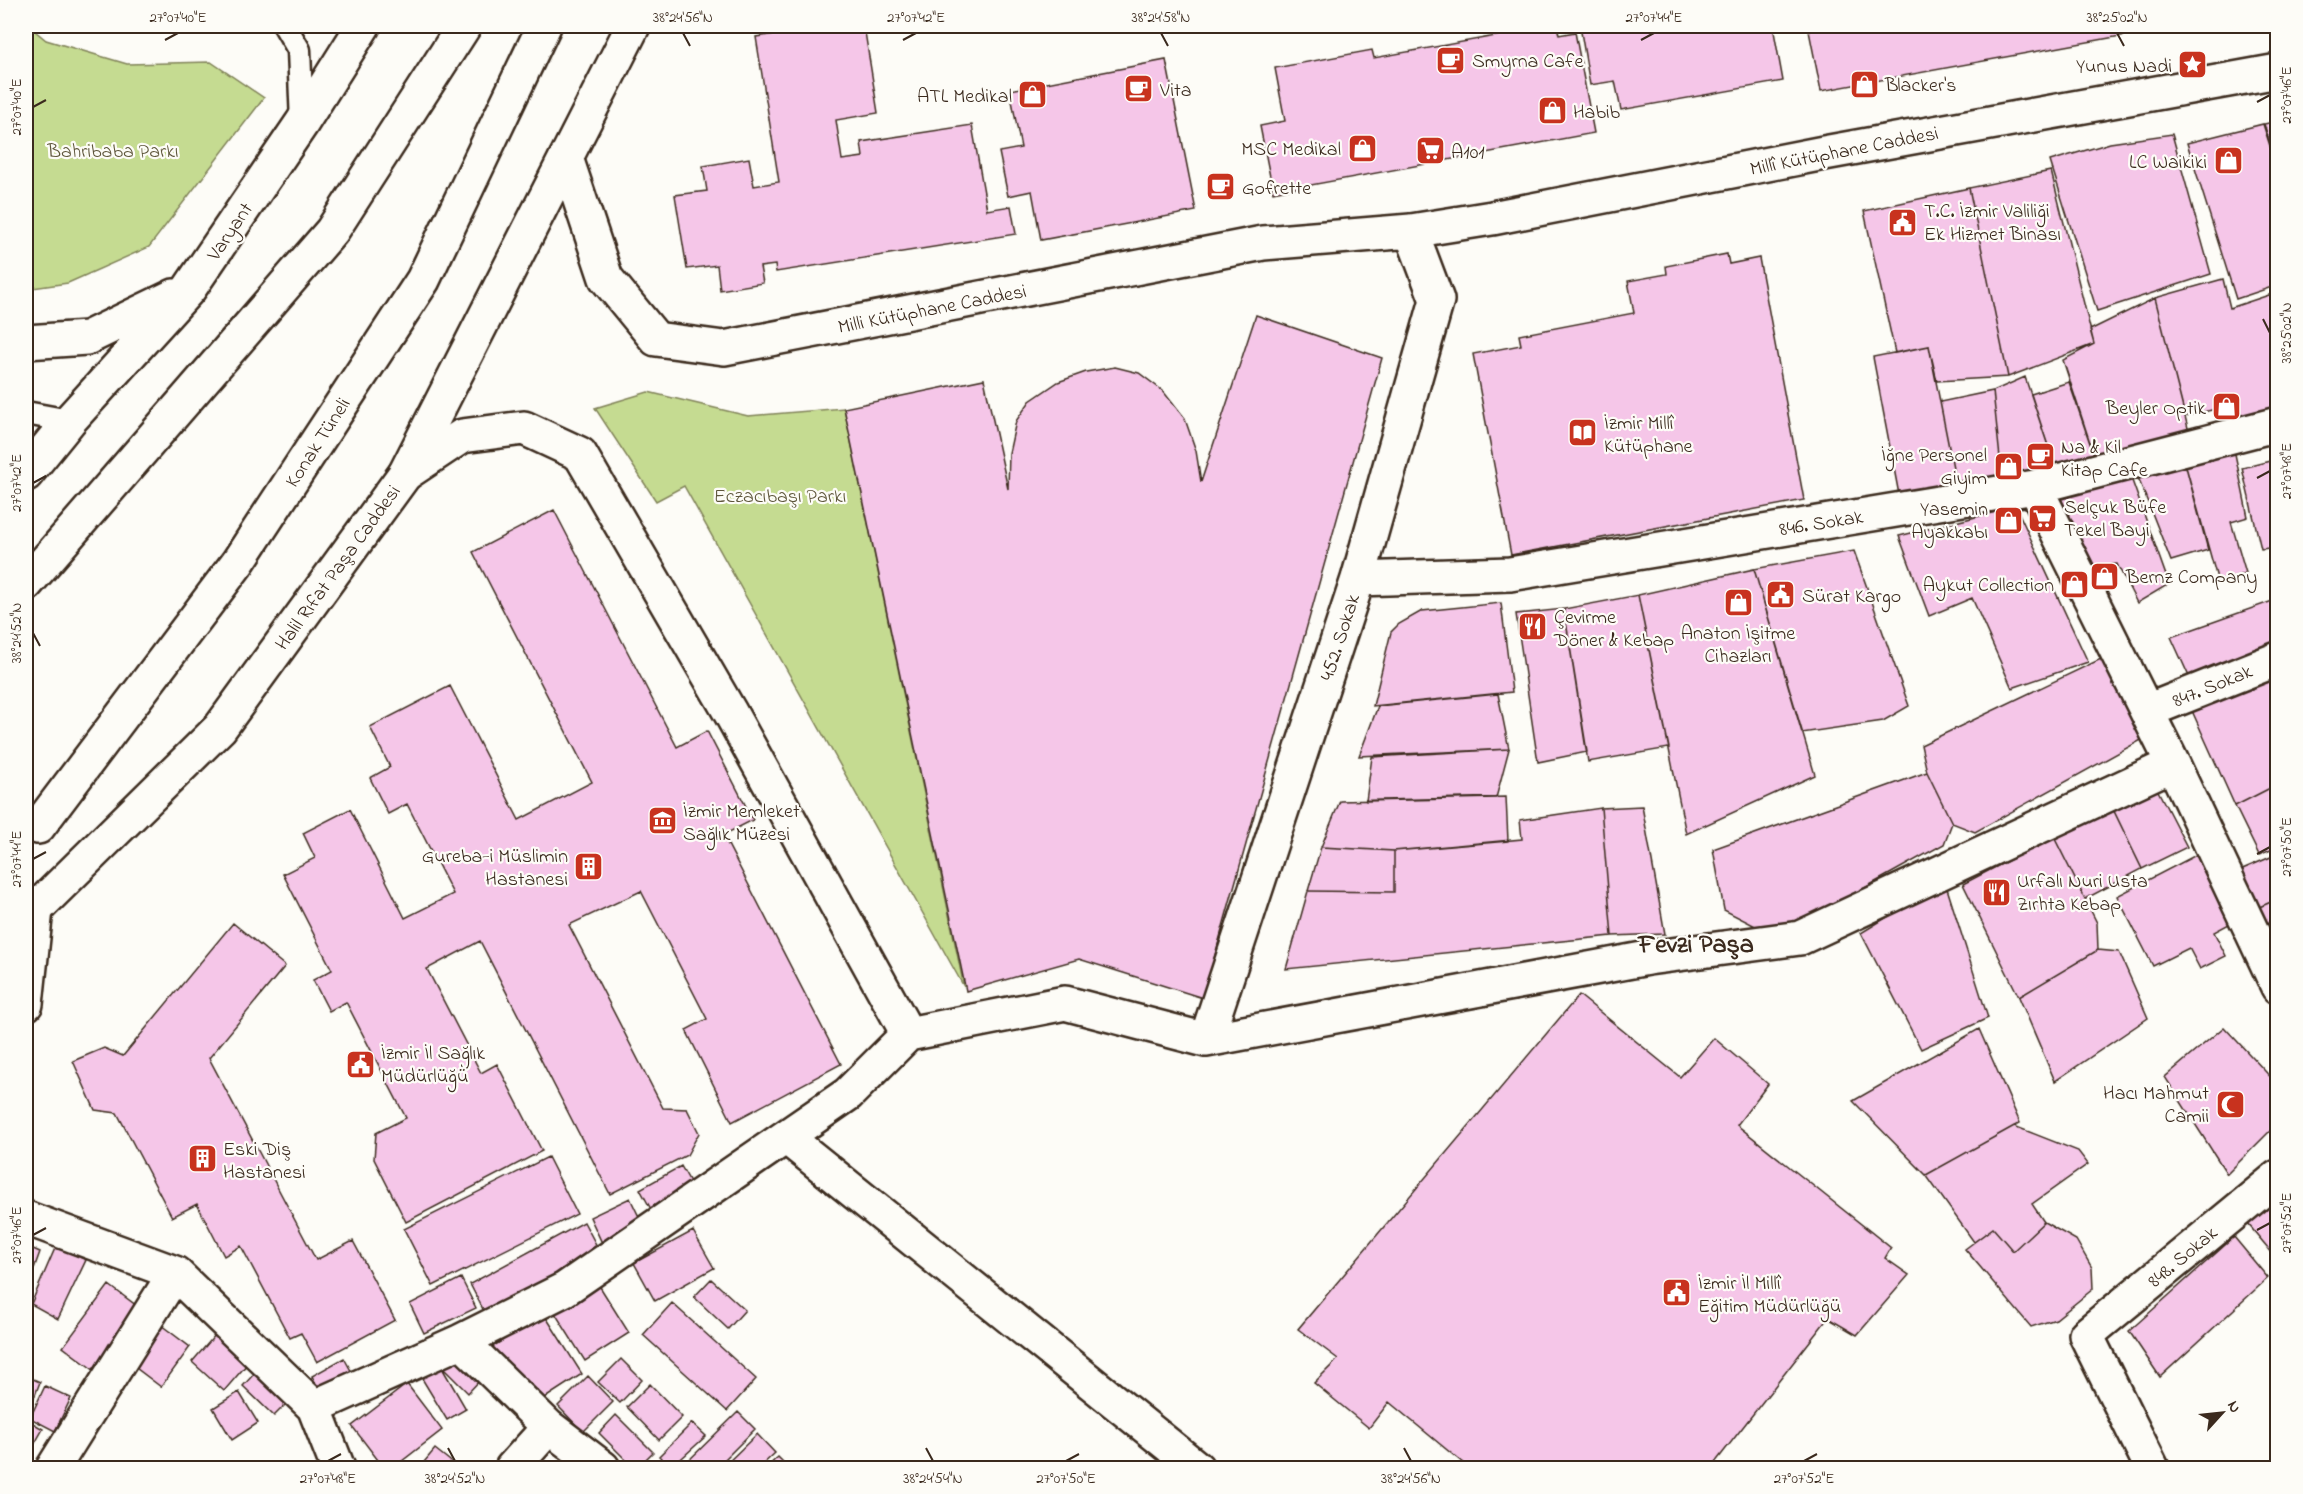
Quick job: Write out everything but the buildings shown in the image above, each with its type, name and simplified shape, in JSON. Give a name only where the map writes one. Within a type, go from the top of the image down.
[{"type":"street","name":"Varyant","points":[[26,474],[69,421],[189,289],[302,123],[363,26]]},
{"type":"street","points":[[26,584],[332,231],[464,26]]},
{"type":"street","name":"Konak Tüneli","points":[[38,827],[238,562],[423,280],[544,26]]},
{"type":"street","name":"Halil Rıfat Paşa Caddesi","points":[[29,912],[220,728],[405,474],[633,26]]},
{"type":"street","name":"Millî Kütüphane Caddesi","points":[[1411,231],[1492,218],[1824,153],[2277,71]]},
{"type":"street","name":"Milli Kütüphane Caddesi","points":[[567,158],[606,278],[629,307],[656,339],[724,348],[1263,243],[1411,231]]},
{"type":"street","name":"452. Sokak","points":[[1206,1040],[1358,579],[1437,300],[1411,231]]},
{"type":"street","points":[[26,342],[87,338],[189,289]]},
{"type":"street","name":"846. Sokak","points":[[1358,579],[1510,574],[2035,487],[2277,424]]},
{"type":"street","points":[[405,474],[462,436],[524,428],[580,454],[730,712],[908,1034]]},
{"type":"street","points":[[2035,487],[2173,764],[2277,987]]},
{"type":"street","name":"847. Sokak","points":[[2147,711],[2277,659]]},
{"type":"street","points":[[314,1407],[461,1341],[565,1289],[848,1094],[908,1034],[1065,1003],[1206,1040],[1648,958],[1800,938],[2173,764]]},
{"type":"street","points":[[26,1004],[29,912]]},
{"type":"street","points":[[786,1137],[1197,1468]]},
{"type":"street","name":"848. Sokak","points":[[2152,1468],[2086,1335],[2277,1177]]},
{"type":"street","points":[[26,1218],[175,1273],[314,1407],[338,1468]]},
{"type":"street","points":[[53,1468],[175,1273]]},
{"type":"street","points":[[461,1341],[549,1427],[603,1468]]},
{"type":"street","points":[[512,1468],[549,1427]]},
{"type":"lane","points":[[285,26],[298,50],[302,123]]},
{"type":"lane","points":[[26,413],[69,421]]},
{"type":"green space","name":"Bahribaba Parkı","points":[[26,26],[46,40],[127,64],[211,62],[264,98],[149,247],[68,283],[26,289]]},
{"type":"green space","name":"Eczacıbaşı Parkı","points":[[648,392],[748,416],[844,408],[964,987],[684,486],[656,501],[595,408]]},
{"type":"place","name":"Smyrna Cafe","points":[[1451,60]]},
{"type":"place","name":"Yunus Nadi","points":[[2193,65]]},
{"type":"place","name":"Blacker's","points":[[1864,84]]},
{"type":"place","name":"Vita","points":[[1139,89]]},
{"type":"place","name":"ATL Medikal","points":[[1033,95]]},
{"type":"place","name":"Habib","points":[[1552,111]]},
{"type":"place","name":"MSC Medikal","points":[[1362,148]]},
{"type":"place","name":"A101","points":[[1430,151]]},
{"type":"place","name":"LC Waikiki","points":[[2228,161]]},
{"type":"place","name":"Gofrette","points":[[1221,187]]},
{"type":"place","name":"T.C. İzmir Valiliği Ek Hizmet Binası","points":[[1903,222]]},
{"type":"place","name":"Beyler Optik","points":[[2227,407]]},
{"type":"place","name":"İzmir Millî Kütüphane","points":[[1583,433]]},
{"type":"place","name":"Na & Kil Kitap Cafe","points":[[2040,457]]},
{"type":"place","name":"İğne Personel Giyim","points":[[2008,466]]},
{"type":"place","name":"Selçuk Büfe Tekel Bayi","points":[[2043,518]]},
{"type":"place","name":"Yasemin Ayakkabı","points":[[2009,520]]},
{"type":"place","name":"Bernz Company","points":[[2105,576]]},
{"type":"place","name":"Aykut Collection","points":[[2075,584]]},
{"type":"place","name":"Sürat Kargo","points":[[1781,595]]},
{"type":"place","name":"Anaton İşitme Cihazları","points":[[1738,602]]},
{"type":"place","name":"Çevirme Döner & Kebap","points":[[1533,627]]},
{"type":"place","name":"İzmir Memleket Sağlık Müzesi","points":[[662,821]]},
{"type":"place","name":"Gureba-i Müslimin Hastanesi","points":[[589,866]]},
{"type":"place","name":"Urfalı Nuri Usta Zırhta Kebap","points":[[1996,892]]},
{"type":"place","name":"İzmir İl Sağlık Müdürlüğü","points":[[360,1064]]},
{"type":"place","name":"Hacı Mahmut Camii","points":[[2230,1104]]},
{"type":"place","name":"Eski Diş Hastanesi","points":[[202,1159]]},
{"type":"place","name":"İzmir İl Millî Eğitim Müdürlüğü","points":[[1677,1293]]},
{"type":"district","name":"Fevzi Paşa","points":[[1696,943]]}]
